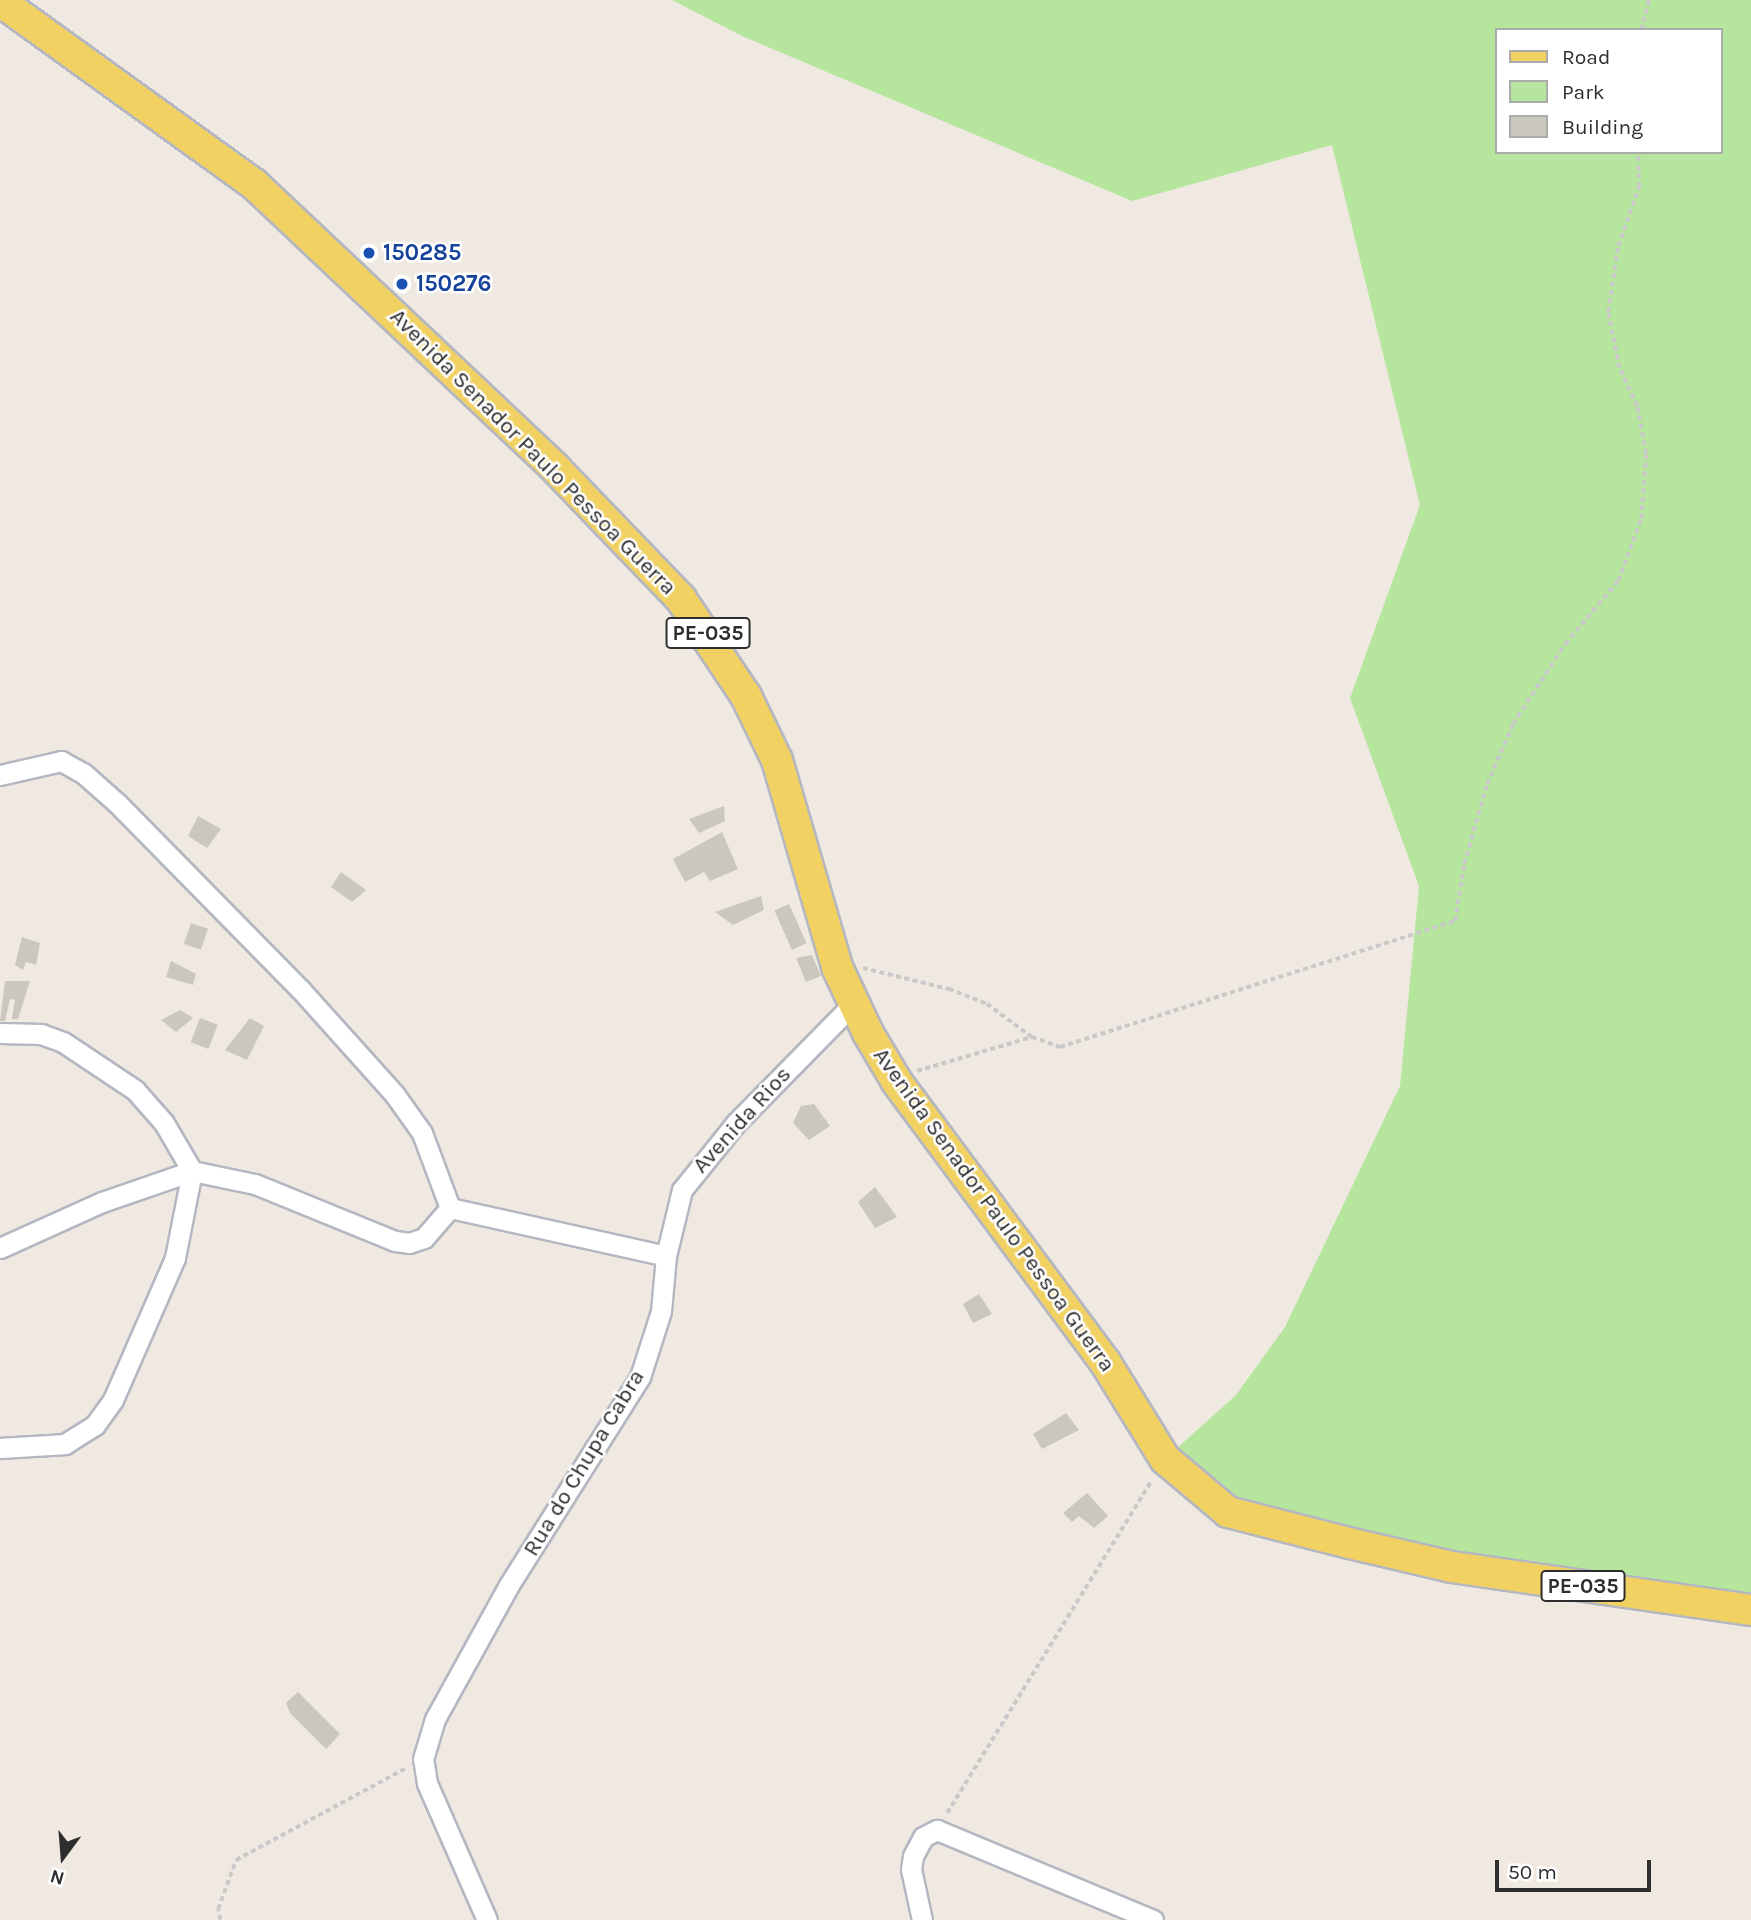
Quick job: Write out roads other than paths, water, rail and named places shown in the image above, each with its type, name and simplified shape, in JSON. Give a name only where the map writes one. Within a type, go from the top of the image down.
[{"type":"main road","name":"Avenida Senador Paulo Pessoa Guerra","points":[[0,1],[254,184],[556,469],[681,599],[746,696],[777,760],[837,967],[852,1005],[897,1082],[1091,1342],[1165,1459]]},
{"type":"main road","name":"PE-035","points":[[1165,1459],[1228,1512],[1349,1544],[1452,1567],[1751,1610]]},
{"type":"street","points":[[0,775],[61,761],[117,803],[300,989],[394,1095],[422,1133],[450,1208]]},
{"type":"street","name":"Avenida Rios","points":[[666,1256],[682,1190],[694,1170],[852,1005]]},
{"type":"street","points":[[0,1033],[41,1034],[62,1042],[135,1090],[164,1123],[192,1171],[175,1258],[113,1400],[95,1424],[65,1444],[0,1448]]},
{"type":"street","points":[[0,1248],[102,1202],[192,1171],[255,1184],[409,1243],[424,1238],[450,1208]]},
{"type":"street","points":[[450,1208],[666,1256]]},
{"type":"street","name":"Rua do Chupa Cabra","points":[[487,1920],[436,1808],[423,1759],[449,1690],[509,1585],[640,1377],[661,1311],[666,1256]]},
{"type":"street","points":[[922,1920],[911,1870],[913,1856],[923,1837],[937,1830],[1153,1920]]},
{"type":"place","name":"150285","points":[[369,253]]},
{"type":"place","name":"150276","points":[[402,284]]}]
